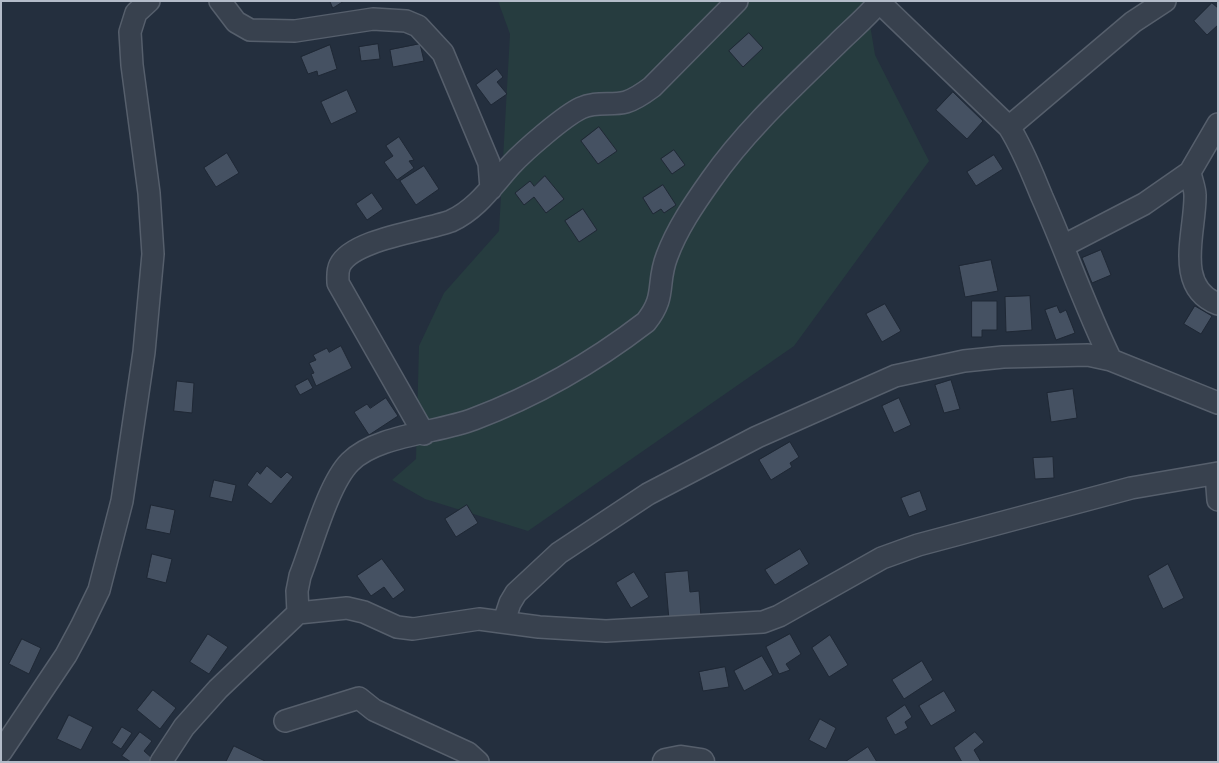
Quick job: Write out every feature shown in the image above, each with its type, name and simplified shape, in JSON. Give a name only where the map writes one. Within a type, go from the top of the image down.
[{"type":"street","points":[[1,752],[66,655],[99,590],[122,501],[144,352],[153,254],[149,193],[133,73],[130,32],[136,13],[149,1]]},
{"type":"street","points":[[220,1],[236,22],[250,30],[295,30],[373,19],[406,21],[418,26],[443,53],[488,163],[491,189]]},
{"type":"street","points":[[424,434],[338,283],[340,264],[366,246],[400,234],[436,226],[465,214],[513,164],[567,116],[583,107],[611,102],[625,102],[640,96],[658,81],[737,1]]},
{"type":"street","points":[[1009,127],[1133,22],[1165,1]]},
{"type":"street","points":[[298,613],[297,591],[300,576],[335,483],[345,467],[374,445],[424,434],[478,418],[548,385],[646,322],[656,310],[660,299],[662,270],[668,254],[690,211],[712,179],[765,116],[879,2],[1009,127],[1019,144],[1064,246],[1095,327],[1111,360]]},
{"type":"street","points":[[1064,246],[1144,204],[1190,172],[1218,124]]},
{"type":"street","points":[[1190,172],[1195,195],[1190,246],[1193,279],[1200,293],[1218,304]]},
{"type":"street","points":[[504,621],[510,604],[527,581],[559,553],[648,494],[718,457],[862,389],[895,376],[964,361],[1069,354],[1088,355],[1111,360],[1218,403]]},
{"type":"street","points":[[161,762],[184,727],[218,689],[298,613],[347,608],[364,612],[397,627],[413,629],[479,619],[539,627],[606,631],[763,622],[779,616],[882,558],[918,544],[1131,488],[1217,474],[1218,500]]},
{"type":"street","points":[[285,720],[359,698],[374,710],[468,753],[478,762]]},
{"type":"street","points":[[666,762],[681,759],[701,762]]},
{"type":"green space","points":[[498,1],[866,1],[875,55],[929,161],[794,346],[528,531],[425,499],[392,480],[416,459],[419,346],[444,293],[499,231],[510,34]]},
{"type":"building","points":[[330,1],[344,1],[333,8]]},
{"type":"building","points":[[1212,3],[1218,8],[1218,25],[1207,35],[1194,21]]},
{"type":"building","points":[[749,33],[763,48],[743,67],[729,51]]},
{"type":"building","points":[[378,44],[380,59],[361,61],[359,47]]},
{"type":"building","points":[[420,44],[424,61],[393,67],[390,50]]},
{"type":"building","points":[[330,45],[337,69],[318,76],[317,71],[308,74],[301,57]]},
{"type":"building","points":[[497,69],[503,77],[497,82],[507,94],[491,105],[476,85]]},
{"type":"building","points":[[347,90],[357,112],[331,124],[321,102]]},
{"type":"building","points":[[953,92],[983,121],[967,139],[936,110]]},
{"type":"building","points":[[599,127],[617,151],[598,164],[581,141]]},
{"type":"building","points":[[399,137],[414,160],[409,161],[414,168],[397,180],[384,162],[393,156],[386,146]]},
{"type":"building","points":[[674,150],[685,165],[672,174],[661,159]]},
{"type":"building","points":[[227,153],[239,173],[216,187],[204,168]]},
{"type":"building","points":[[994,155],[1003,169],[976,186],[967,172]]},
{"type":"building","points":[[424,166],[439,189],[416,205],[400,181]]},
{"type":"building","points":[[545,176],[564,199],[546,213],[534,197],[524,205],[515,193],[530,181],[534,186]]},
{"type":"building","points":[[663,185],[676,205],[664,213],[661,209],[653,214],[643,198]]},
{"type":"building","points":[[372,193],[383,209],[367,220],[356,204]]},
{"type":"building","points":[[583,209],[597,230],[579,242],[565,221]]},
{"type":"building","points":[[1101,250],[1111,275],[1092,283],[1082,258]]},
{"type":"building","points":[[991,260],[998,291],[965,297],[959,266]]},
{"type":"building","points":[[1030,296],[1032,330],[1006,332],[1005,297]]},
{"type":"building","points":[[972,301],[997,301],[997,330],[982,330],[982,337],[972,337]]},
{"type":"building","points":[[885,304],[901,331],[882,342],[866,314]]},
{"type":"building","points":[[1057,306],[1060,313],[1066,310],[1075,333],[1056,340],[1045,310]]},
{"type":"building","points":[[1195,306],[1212,316],[1201,334],[1184,324]]},
{"type":"building","points":[[341,346],[352,368],[316,386],[311,374],[314,373],[309,363],[316,360],[313,355],[327,348],[329,352]]},
{"type":"building","points":[[308,379],[313,388],[300,395],[295,386]]},
{"type":"building","points":[[951,380],[960,409],[944,413],[935,385]]},
{"type":"building","points":[[177,381],[194,383],[192,413],[174,411]]},
{"type":"building","points":[[1073,389],[1077,418],[1051,422],[1047,393]]},
{"type":"building","points":[[386,398],[398,416],[369,435],[354,412],[367,404],[370,408]]},
{"type":"building","points":[[899,398],[911,425],[894,433],[882,406]]},
{"type":"building","points":[[790,442],[799,457],[790,463],[792,467],[771,480],[759,460]]},
{"type":"building","points":[[1053,457],[1054,478],[1035,479],[1033,458]]},
{"type":"building","points":[[267,466],[281,478],[287,472],[293,477],[271,504],[247,485],[257,471],[260,474]]},
{"type":"building","points":[[214,480],[236,485],[232,502],[210,497]]},
{"type":"building","points":[[920,491],[927,510],[909,517],[901,498]]},
{"type":"building","points":[[151,505],[175,510],[170,534],[146,529]]},
{"type":"building","points":[[467,505],[478,523],[456,537],[445,519]]},
{"type":"building","points":[[800,549],[809,564],[775,585],[765,570]]},
{"type":"building","points":[[152,554],[172,559],[166,583],[147,578]]},
{"type":"building","points":[[382,559],[405,590],[393,599],[384,587],[371,596],[357,576]]},
{"type":"building","points":[[1168,564],[1184,598],[1163,609],[1148,576]]},
{"type":"building","points":[[688,571],[690,592],[699,591],[701,617],[669,620],[665,573]]},
{"type":"building","points":[[634,572],[649,597],[631,608],[616,583]]},
{"type":"building","points":[[208,634],[228,647],[209,674],[190,662]]},
{"type":"building","points":[[790,634],[801,654],[786,664],[790,670],[779,674],[766,647]]},
{"type":"building","points":[[830,635],[848,665],[829,677],[812,648]]},
{"type":"building","points":[[22,639],[41,648],[29,674],[9,664]]},
{"type":"building","points":[[762,656],[773,675],[744,691],[734,671]]},
{"type":"building","points":[[922,661],[933,680],[904,699],[892,680]]},
{"type":"building","points":[[725,667],[729,687],[703,691],[699,672]]},
{"type":"building","points":[[153,690],[176,708],[160,729],[137,710]]},
{"type":"building","points":[[944,691],[956,711],[931,726],[919,706]]},
{"type":"building","points":[[905,705],[912,717],[905,722],[908,728],[895,735],[886,718]]},
{"type":"building","points":[[69,715],[93,727],[81,750],[57,739]]},
{"type":"building","points":[[820,719],[836,728],[826,749],[809,740]]},
{"type":"building","points":[[122,727],[132,733],[121,749],[112,743]]},
{"type":"building","points":[[140,732],[152,741],[144,751],[153,759],[150,762],[131,762],[122,756]]},
{"type":"building","points":[[975,732],[984,742],[974,750],[981,762],[962,762],[954,748]]},
{"type":"building","points":[[234,746],[265,761],[265,762],[226,762]]},
{"type":"building","points":[[868,747],[877,762],[845,762]]}]
